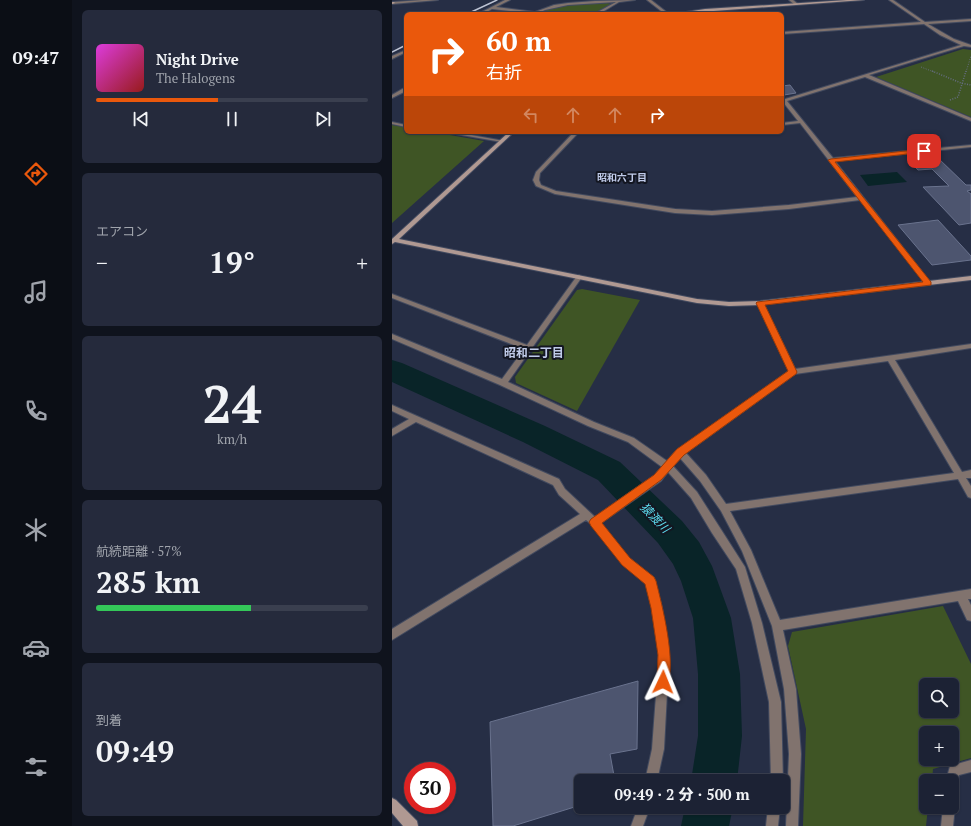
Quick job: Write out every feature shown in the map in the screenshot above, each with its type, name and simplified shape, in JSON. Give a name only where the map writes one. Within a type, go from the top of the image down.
[{"type":"street","points":[[392,3],[436,0]]},
{"type":"street","points":[[484,12],[508,0]]},
{"type":"street","points":[[536,12],[549,7],[568,4],[633,0]]},
{"type":"street","points":[[649,0],[664,12]]},
{"type":"street","points":[[791,0],[796,4]]},
{"type":"street","points":[[690,12],[862,0]]},
{"type":"street","points":[[891,0],[924,23],[963,45],[971,46]]},
{"type":"street","points":[[600,12],[620,1]]},
{"type":"street","points":[[492,8],[526,12]]},
{"type":"street","points":[[784,33],[971,20]]},
{"type":"street","points":[[784,101],[963,45]]},
{"type":"street","points":[[392,58],[404,52]]},
{"type":"street","points":[[867,76],[971,120]]},
{"type":"street","points":[[392,97],[404,90]]},
{"type":"street","points":[[784,102],[928,283]]},
{"type":"street","points":[[784,124],[801,122]]},
{"type":"street","points":[[392,123],[404,126]]},
{"type":"street","points":[[458,134],[502,141]]},
{"type":"street","points":[[393,241],[510,134]]},
{"type":"street","points":[[575,134],[538,172],[536,180],[539,186],[555,192],[675,211],[712,213],[782,208],[861,198]]},
{"type":"street","points":[[831,160],[971,146]]},
{"type":"street","points":[[393,241],[697,301],[729,304],[760,303],[971,278]]},
{"type":"street","points":[[503,382],[579,277]]},
{"type":"street","points":[[392,296],[528,348]]},
{"type":"street","points":[[760,303],[793,372]]},
{"type":"street","points":[[392,336],[503,382],[591,424],[631,440],[668,466],[694,495],[740,567],[758,624],[775,702],[777,774]]},
{"type":"street","points":[[595,522],[658,478],[680,452],[793,372],[971,346]]},
{"type":"street","points":[[890,358],[971,494]]},
{"type":"street","points":[[392,408],[556,482],[562,492],[595,522],[626,561],[650,581],[657,608],[664,655],[658,749],[653,774]]},
{"type":"street","points":[[392,433],[415,419]]},
{"type":"street","points":[[680,452],[703,478],[724,508],[746,550],[777,626],[790,689],[795,754],[792,826]]},
{"type":"street","points":[[724,508],[971,474]]},
{"type":"street","points":[[392,635],[586,515]]},
{"type":"street","points":[[777,626],[966,595],[971,616]]},
{"type":"street","points":[[954,774],[954,770],[971,766]]},
{"type":"street","points":[[392,804],[412,826]]},
{"type":"street","points":[[637,826],[641,814]]},
{"type":"street","points":[[772,826],[773,814]]},
{"type":"street","points":[[947,826],[948,814]]},
{"type":"path","points":[[936,105],[958,98],[961,83],[971,56]]},
{"type":"path","points":[[908,63],[961,83],[971,85]]},
{"type":"green space","points":[[580,4],[611,4],[596,12],[541,12],[554,7]]},
{"type":"green space","points":[[963,49],[971,50],[971,117],[876,77]]},
{"type":"green space","points":[[392,125],[404,127],[404,134],[444,134],[484,141],[392,223]]},
{"type":"green space","points":[[582,289],[640,300],[577,411],[516,383],[515,377],[577,290]]},
{"type":"green space","points":[[943,606],[971,664],[971,758],[959,761],[959,726],[919,726],[919,766],[943,766],[933,769],[933,774],[919,774],[919,814],[927,814],[926,826],[803,826],[806,729],[788,646],[792,632]]},
{"type":"shaded area","points":[[897,172],[907,182],[868,186],[860,175]]},
{"type":"building","points":[[790,85],[796,93],[784,95],[784,86]]},
{"type":"building","points":[[938,158],[966,185],[971,185],[971,190],[967,191],[971,194],[971,223],[959,225],[923,187],[949,186],[932,169],[918,170],[916,168],[925,167],[923,165],[927,165],[923,160]]},
{"type":"building","points":[[938,220],[971,256],[971,260],[932,265],[898,225]]},
{"type":"building","points":[[638,681],[637,749],[610,754],[614,774],[574,774],[574,807],[513,826],[493,826],[490,722]]},
{"type":"waterway","name":"猿渡川","points":[[392,370],[534,434],[609,471],[670,532],[686,553],[699,578],[712,618],[719,674],[720,736],[715,774]]},
{"type":"waterway","name":"猿渡川","points":[[705,826],[708,814]]},
{"type":"railway","points":[[471,12],[497,0]]},
{"type":"railway","points":[[392,52],[404,46]]},
{"type":"district","name":"昭和六丁目","points":[[622,177]]},
{"type":"district","name":"昭和二丁目","points":[[534,353]]},
{"type":"route","points":[[663,682],[664,655],[657,608],[650,581],[626,561],[595,522],[658,478],[680,452],[793,372],[760,303],[928,283],[831,160],[924,151]]}]
